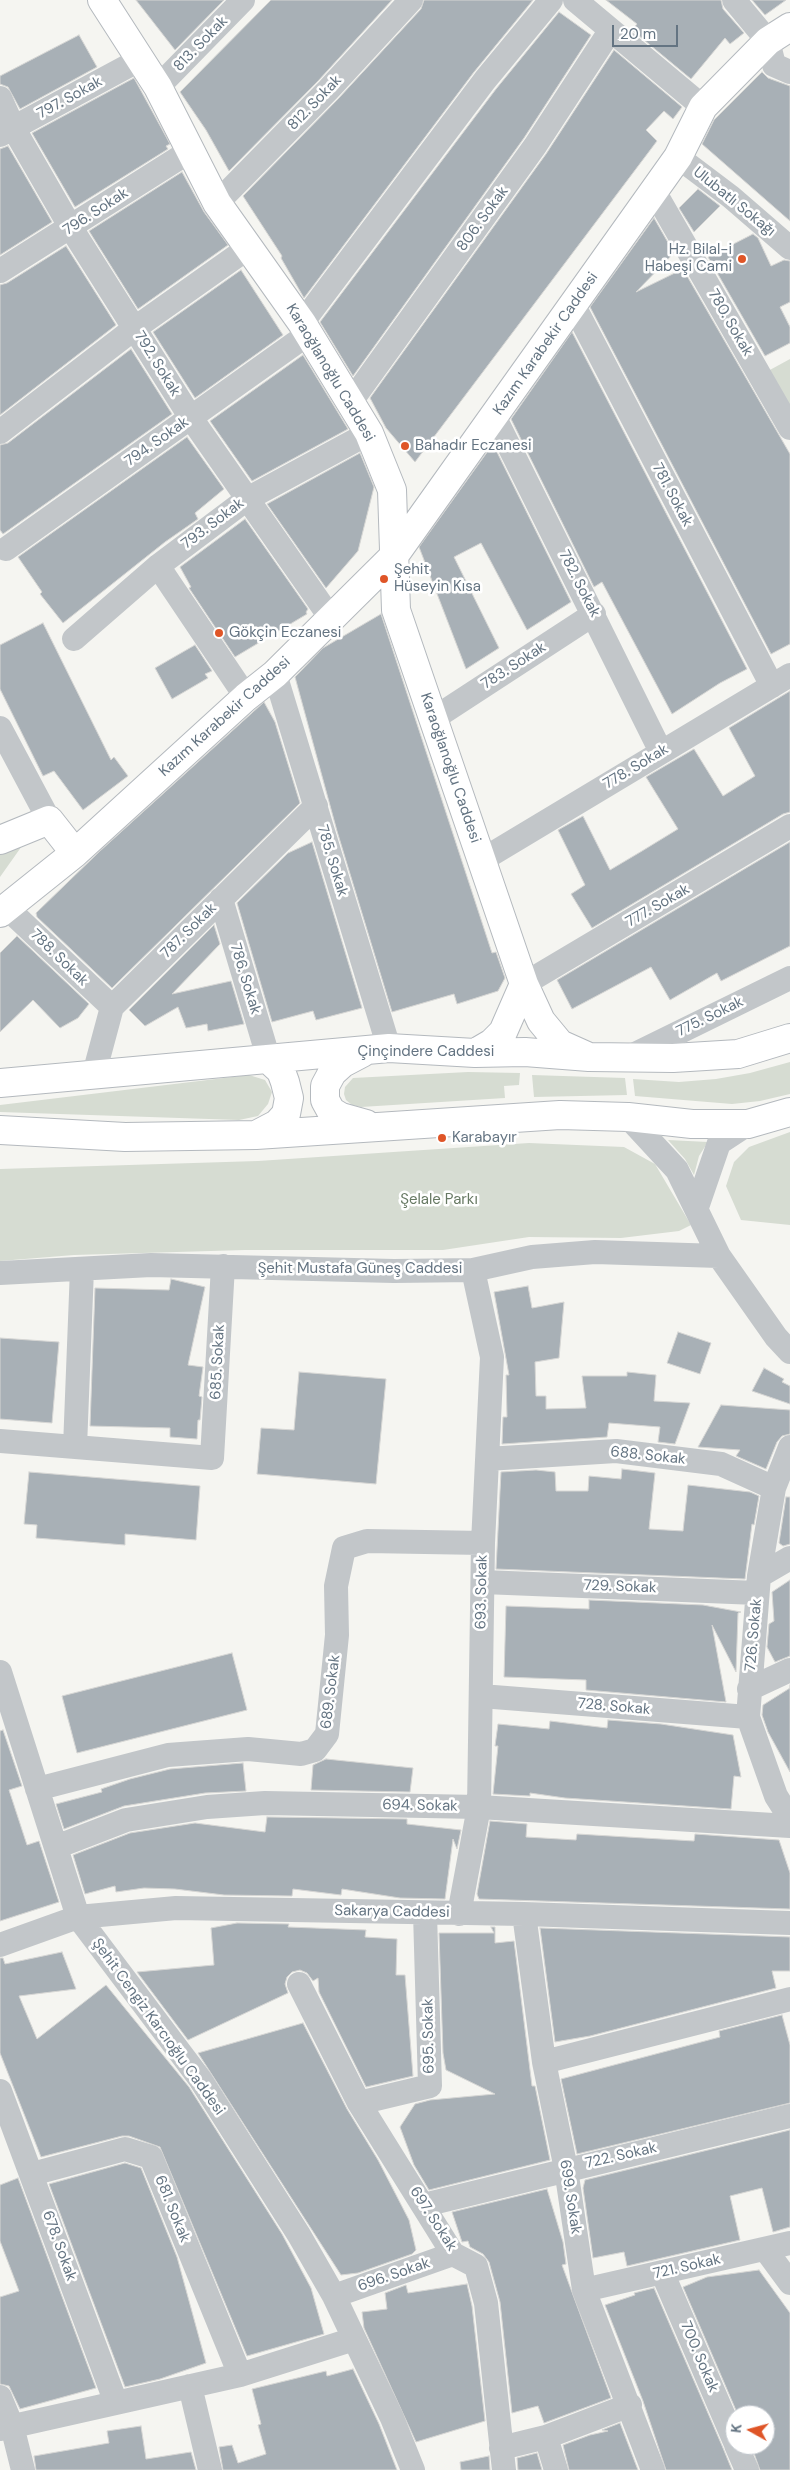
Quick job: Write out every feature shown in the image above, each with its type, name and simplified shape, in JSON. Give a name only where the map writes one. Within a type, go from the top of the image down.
[{"type":"main road","name":"Karaoğlanoğlu Caddesi","points":[[102,0],[158,87],[217,203],[305,329],[369,433],[392,490],[396,610],[524,984],[541,1021],[560,1044],[589,1057]]},
{"type":"main road","name":"Kazım Karabekir Caddesi","points":[[4,911],[75,853],[246,697],[275,674],[332,620],[394,556],[495,418],[573,304],[678,158],[703,107],[779,34]]},
{"type":"main road","points":[[0,840],[49,820],[75,853]]},
{"type":"main road","points":[[475,1053],[492,1043],[503,1032],[524,984]]},
{"type":"main road","name":"Çinçindere Caddesi","points":[[0,1083],[379,1049],[475,1053],[525,1052],[589,1057],[673,1058],[738,1054],[790,1038]]},
{"type":"main road","points":[[371,1126],[341,1117],[331,1111],[326,1100],[325,1086],[332,1073],[343,1062],[379,1049]]},
{"type":"main road","points":[[256,1135],[277,1124],[286,1114],[289,1098],[281,1071],[269,1060]]},
{"type":"main road","points":[[0,1130],[125,1137],[256,1135],[560,1115],[628,1117],[692,1124],[748,1124],[790,1112]]},
{"type":"street","name":"813. Sokak","points":[[158,87],[243,0]]},
{"type":"street","name":"812. Sokak","points":[[217,203],[328,90],[411,0]]},
{"type":"street","name":"794. Sokak","points":[[6,549],[191,418],[305,329],[484,80],[551,0]]},
{"type":"street","points":[[574,0],[703,107]]},
{"type":"street","points":[[734,0],[779,34],[774,65],[790,72]]},
{"type":"street","name":"806. Sokak","points":[[350,403],[536,146],[610,31]]},
{"type":"street","name":"797. Sokak","points":[[7,132],[141,59]]},
{"type":"street","name":"792. Sokak","points":[[0,98],[7,132],[71,228],[191,418],[332,620]]},
{"type":"street","name":"796. Sokak","points":[[0,272],[190,151]]},
{"type":"street","name":"Ulubatlı Sokağı","points":[[678,158],[731,197],[790,248]]},
{"type":"street","name":"780. Sokak","points":[[654,191],[790,428]]},
{"type":"street","points":[[0,432],[135,328],[248,248]]},
{"type":"street","name":"781. Sokak","points":[[573,304],[781,680]]},
{"type":"street","name":"782. Sokak","points":[[495,418],[661,752]]},
{"type":"street","name":"793. Sokak","points":[[74,639],[158,566],[247,498],[369,433]]},
{"type":"street","points":[[158,566],[246,697]]},
{"type":"street","name":"783. Sokak","points":[[433,719],[594,614]]},
{"type":"street","name":"785. Sokak","points":[[275,674],[316,806],[379,1049]]},
{"type":"street","name":"778. Sokak","points":[[482,860],[781,680]]},
{"type":"street","points":[[0,728],[49,820]]},
{"type":"street","name":"787. Sokak","points":[[112,1007],[316,806]]},
{"type":"street","name":"777. Sokak","points":[[524,984],[790,826]]},
{"type":"street","name":"786. Sokak","points":[[221,899],[269,1060]]},
{"type":"street","name":"788. Sokak","points":[[4,911],[112,1007]]},
{"type":"street","name":"775. Sokak","points":[[629,1057],[790,978]]},
{"type":"street","points":[[94,1074],[112,1007]]},
{"type":"street","points":[[628,1117],[677,1170],[697,1207],[719,1256],[776,1337],[790,1352]]},
{"type":"street","points":[[697,1207],[719,1143],[748,1124]]},
{"type":"street","name":"Şehit Mustafa Güneş Caddesi","points":[[0,1273],[151,1265],[384,1271],[473,1270],[532,1256],[586,1253],[719,1256]]},
{"type":"street","name":"685. Sokak","points":[[76,1447],[212,1458],[223,1266]]},
{"type":"street","points":[[0,1441],[76,1447],[82,1269]]},
{"type":"street","name":"693. Sokak","points":[[458,1914],[479,1807],[483,1543],[492,1357],[473,1270]]},
{"type":"street","name":"726. Sokak","points":[[790,1447],[774,1488],[758,1584],[748,1717],[783,1793],[790,1818]]},
{"type":"street","name":"688. Sokak","points":[[487,1459],[616,1451],[721,1464],[774,1488]]},
{"type":"street","name":"689. Sokak","points":[[38,1790],[168,1755],[248,1749],[300,1754],[315,1750],[327,1734],[337,1635],[336,1586],[344,1548],[367,1541],[483,1543]]},
{"type":"street","points":[[758,1584],[790,1558]]},
{"type":"street","name":"729. Sokak","points":[[482,1582],[758,1584]]},
{"type":"street","points":[[749,1689],[790,1670]]},
{"type":"street","name":"Şehit Cengiz Karcıoğlu Caddesi","points":[[0,1672],[78,1917],[200,2079],[334,2296],[392,2418],[413,2470]]},
{"type":"street","name":"728. Sokak","points":[[481,1696],[748,1717]]},
{"type":"street","name":"694. Sokak","points":[[56,1847],[126,1820],[207,1807],[265,1803],[479,1807],[790,1826]]},
{"type":"street","name":"Sakarya Caddesi","points":[[0,1945],[78,1917],[176,1908],[524,1914],[790,1923]]},
{"type":"street","name":"695. Sokak","points":[[360,2103],[430,2086],[425,1913]]},
{"type":"street","name":"699. Sokak","points":[[524,1914],[544,2062],[566,2169],[584,2290],[630,2405],[653,2470]]},
{"type":"street","name":"697. Sokak","points":[[299,1984],[360,2103],[453,2254],[476,2266],[486,2303],[503,2459]]},
{"type":"street","points":[[544,2062],[790,1999]]},
{"type":"street","name":"678. Sokak","points":[[0,2090],[116,2403]]},
{"type":"street","name":"722. Sokak","points":[[424,2205],[790,2116]]},
{"type":"street","name":"681. Sokak","points":[[32,2174],[125,2149],[151,2157],[240,2375]]},
{"type":"street","name":"721. Sokak","points":[[584,2290],[790,2243]]},
{"type":"street","points":[[765,2248],[790,2283]]},
{"type":"street","name":"696. Sokak","points":[[334,2296],[453,2254]]},
{"type":"street","name":"700. Sokak","points":[[662,2272],[725,2418]]},
{"type":"street","points":[[6,2428],[240,2375],[354,2339]]},
{"type":"street","points":[[190,2386],[210,2470]]},
{"type":"street","points":[[0,2397],[6,2428],[23,2470]]},
{"type":"street","points":[[503,2459],[546,2437],[630,2405]]},
{"type":"street","points":[[546,2437],[556,2470]]},
{"type":"street","name":"700. Sokak","points":[[741,2455],[747,2470]]},
{"type":"green space","points":[[790,359],[790,409],[768,371]]},
{"type":"green space","points":[[29,836],[0,877],[0,845]]},
{"type":"green space","points":[[790,1062],[790,1094],[760,1101],[732,1104],[635,1096],[633,1079],[679,1082],[716,1079],[750,1073]]},
{"type":"green space","points":[[468,1072],[520,1073],[519,1085],[504,1086],[505,1098],[361,1107],[352,1105],[346,1100],[344,1094],[345,1087],[353,1078]]},
{"type":"green space","points":[[249,1075],[265,1080],[272,1092],[268,1104],[258,1116],[239,1120],[0,1112],[0,1105]]},
{"type":"green space","points":[[532,1075],[625,1078],[627,1095],[534,1097]]},
{"type":"green space","points":[[790,1132],[790,1225],[741,1220],[726,1186],[734,1162],[749,1147]]},
{"type":"green space","points":[[668,1140],[708,1142],[699,1156],[694,1175],[685,1159]]},
{"type":"green space","name":"Şelale Parkı","points":[[529,1143],[624,1147],[655,1164],[691,1225],[679,1231],[621,1238],[529,1237],[443,1250],[245,1250],[74,1255],[0,1261],[0,1169],[258,1161]]},
{"type":"building","points":[[136,0],[224,0],[175,50]]},
{"type":"building","points":[[271,0],[392,0],[318,81],[229,171],[206,130],[180,92]]},
{"type":"building","points":[[424,0],[533,0],[474,72],[304,298],[281,258],[282,256],[243,196],[338,99],[421,9]]},
{"type":"building","points":[[606,0],[721,0],[723,9],[744,33],[730,44],[725,38],[691,79],[632,30],[637,24]]},
{"type":"building","points":[[752,0],[786,0],[765,15]]},
{"type":"building","points":[[559,12],[591,35],[524,138],[353,376],[320,322],[496,89]]},
{"type":"building","points":[[79,35],[97,67],[20,109],[8,87],[0,84],[0,76]]},
{"type":"building","points":[[614,50],[682,107],[673,119],[664,111],[646,130],[657,141],[415,462],[386,428],[370,398],[546,154]]},
{"type":"building","points":[[762,72],[768,78],[790,86],[790,221],[702,144],[714,120]]},
{"type":"building","points":[[134,78],[170,144],[166,146],[168,149],[75,207],[32,133]]},
{"type":"building","points":[[8,146],[52,222],[0,255],[0,149]]},
{"type":"building","points":[[182,172],[204,212],[228,245],[138,309],[89,231]]},
{"type":"building","points":[[698,189],[720,206],[694,232],[679,208]]},
{"type":"building","points":[[654,218],[674,253],[636,292],[683,269],[790,454],[790,644],[771,654],[590,307]]},
{"type":"building","points":[[753,234],[758,238],[771,266],[784,260],[790,261],[790,302],[780,307],[790,327],[790,343],[765,356],[708,257]]},
{"type":"building","points":[[66,246],[116,325],[0,415],[0,285],[7,283]]},
{"type":"building","points":[[241,270],[283,335],[195,398],[153,332]]},
{"type":"building","points":[[572,332],[747,669],[720,683],[672,714],[602,582],[594,587],[511,419]]},
{"type":"building","points":[[131,349],[172,414],[3,534],[0,530],[0,445],[8,443]]},
{"type":"building","points":[[303,355],[348,429],[252,481],[210,421]]},
{"type":"building","points":[[187,437],[224,489],[195,513],[198,519],[165,542],[63,623],[40,594],[42,592],[18,557]]},
{"type":"building","points":[[493,444],[571,602],[527,630],[481,543],[454,557],[499,648],[466,669],[419,547]]},
{"type":"building","points":[[360,453],[374,487],[358,551],[326,588],[267,504]]},
{"type":"building","points":[[245,519],[308,609],[307,614],[235,657],[189,588],[191,587],[180,567]]},
{"type":"building","points":[[381,614],[492,953],[496,952],[505,978],[498,991],[457,1004],[454,994],[392,1012],[337,831],[295,677],[323,648]]},
{"type":"building","points":[[43,623],[111,760],[114,757],[128,776],[83,810],[54,771],[43,776],[0,689],[0,645]]},
{"type":"building","points":[[195,645],[212,671],[205,674],[208,678],[172,699],[155,668]]},
{"type":"building","points":[[790,691],[790,812],[783,814],[592,928],[571,894],[585,885],[558,830],[583,816],[610,870],[642,851],[678,829],[646,777],[694,749],[723,796],[755,776],[729,728]]},
{"type":"building","points":[[264,702],[275,722],[300,803],[112,988],[37,917],[36,913],[100,851]]},
{"type":"building","points":[[312,842],[362,1008],[316,1020],[313,1011],[272,1022],[237,903],[288,853]]},
{"type":"building","points":[[790,842],[790,946],[721,981],[717,973],[670,1000],[651,967],[572,1009],[557,980]]},
{"type":"building","points":[[214,925],[220,944],[172,994],[231,981],[244,1024],[208,1031],[207,1024],[186,1028],[178,1007],[145,1026],[129,1010]]},
{"type":"building","points":[[17,936],[89,1004],[78,1018],[60,1028],[33,1000],[0,1032],[0,953]]},
{"type":"building","points":[[171,1279],[205,1287],[188,1365],[203,1367],[199,1396],[202,1397],[197,1439],[170,1437],[170,1428],[90,1426],[95,1288],[169,1290]]},
{"type":"building","points":[[528,1286],[532,1308],[564,1302],[559,1358],[535,1362],[536,1396],[546,1396],[546,1409],[586,1408],[582,1376],[627,1376],[627,1372],[656,1375],[654,1401],[690,1403],[675,1444],[658,1442],[660,1427],[609,1423],[607,1437],[502,1444],[503,1417],[507,1417],[506,1375],[509,1375],[494,1292]]},
{"type":"building","points":[[678,1332],[711,1343],[700,1374],[667,1363]]},
{"type":"building","points":[[0,1338],[59,1342],[52,1423],[0,1419]]},
{"type":"building","points":[[764,1368],[784,1379],[782,1382],[790,1386],[790,1404],[752,1391]]},
{"type":"building","points":[[299,1372],[386,1379],[376,1484],[257,1474],[261,1428],[294,1430]]},
{"type":"building","points":[[721,1405],[790,1410],[790,1434],[782,1436],[777,1442],[766,1469],[736,1456],[740,1450],[698,1447]]},
{"type":"building","points":[[622,1469],[655,1473],[649,1529],[683,1531],[688,1485],[750,1492],[759,1496],[754,1525],[752,1524],[745,1579],[496,1569],[501,1472],[536,1470],[555,1472],[556,1491],[588,1491],[589,1476],[621,1479]]},
{"type":"building","points":[[29,1472],[200,1486],[196,1540],[125,1534],[125,1545],[36,1538],[37,1525],[24,1524]]},
{"type":"building","points":[[786,1497],[790,1497],[790,1544],[783,1546],[779,1543]]},
{"type":"building","points":[[790,1580],[790,1656],[775,1662],[767,1647],[769,1624],[774,1621],[772,1592]]},
{"type":"building","points":[[589,1600],[703,1605],[741,1612],[738,1613],[736,1672],[712,1625],[726,1702],[586,1690],[586,1680],[504,1677],[506,1606],[589,1609]]},
{"type":"building","points":[[232,1653],[247,1710],[77,1753],[62,1696]]},
{"type":"building","points":[[790,1688],[790,1772],[768,1732],[762,1715],[763,1705]]},
{"type":"building","points":[[608,1720],[661,1724],[733,1735],[741,1777],[734,1776],[731,1809],[565,1798],[530,1793],[530,1796],[493,1794],[498,1746],[495,1746],[498,1724],[549,1729],[550,1721],[607,1728]]},
{"type":"building","points":[[3,1730],[22,1786],[9,1790],[27,1845],[39,1841],[59,1902],[0,1921],[0,1731]]},
{"type":"building","points":[[326,1759],[413,1768],[410,1792],[311,1790],[313,1765]]},
{"type":"building","points":[[243,1763],[246,1791],[205,1793],[124,1806],[64,1829],[56,1804],[102,1792],[101,1789],[130,1779],[170,1769]]},
{"type":"building","points":[[267,1817],[407,1819],[407,1824],[461,1830],[457,1849],[453,1839],[445,1899],[400,1898],[342,1889],[341,1895],[293,1889],[292,1896],[224,1895],[175,1889],[144,1888],[116,1892],[115,1886],[85,1894],[73,1855],[130,1833],[195,1823],[265,1832]]},
{"type":"building","points":[[490,1821],[527,1824],[526,1837],[576,1840],[577,1834],[694,1841],[695,1834],[779,1840],[790,1873],[790,1909],[479,1899],[477,1894]]},
{"type":"building","points":[[237,1923],[289,1924],[288,1927],[366,1930],[365,1937],[397,1939],[396,1975],[405,1975],[413,2076],[366,2087],[319,1992],[318,1978],[313,1981],[307,1973],[300,1970],[292,1972],[287,1977],[285,1984],[288,1993],[188,2040],[137,1972],[214,1965],[211,1928]]},
{"type":"building","points":[[491,1927],[495,1927],[495,1943],[514,1941],[532,2086],[535,2086],[550,2160],[429,2190],[414,2165],[400,2127],[415,2104],[430,2100],[495,2094],[446,2070],[443,2053],[439,1933],[494,1933]]},
{"type":"building","points":[[540,1928],[790,1937],[790,1971],[772,1971],[776,1988],[590,2036],[555,2042]]},
{"type":"building","points":[[62,1952],[76,1989],[19,1996],[37,2039],[106,1985],[189,2087],[282,2234],[311,2288],[324,2334],[247,2356],[160,2147],[129,2136],[122,2136],[41,2157],[0,2053],[0,1958],[3,1958],[5,1964]]},
{"type":"building","points":[[782,2015],[790,2045],[790,2103],[577,2154],[561,2079],[720,2037],[719,2031]]},
{"type":"building","points":[[303,2023],[347,2109],[378,2160],[409,2220],[416,2250],[412,2254],[358,2273],[341,2275],[198,2053]]},
{"type":"building","points":[[790,2130],[790,2227],[773,2232],[762,2188],[730,2196],[740,2240],[627,2266],[624,2252],[593,2258],[583,2188],[585,2180]]},
{"type":"building","points":[[125,2163],[141,2168],[177,2257],[206,2363],[160,2379],[125,2387],[49,2184]]},
{"type":"building","points":[[18,2178],[96,2388],[20,2409],[9,2386],[0,2384],[0,2297],[19,2291],[0,2241],[0,2185]]},
{"type":"building","points":[[547,2189],[563,2242],[566,2264],[562,2265],[611,2398],[544,2423],[538,2406],[512,2413],[500,2302],[489,2262],[483,2254],[470,2247],[468,2241],[462,2242],[452,2212]]},
{"type":"building","points":[[759,2270],[790,2313],[790,2470],[760,2470],[755,2455],[775,2455],[775,2405],[734,2405],[683,2287],[707,2277]]},
{"type":"building","points":[[467,2284],[472,2306],[485,2421],[416,2442],[364,2328],[362,2312],[387,2309],[385,2293],[406,2285],[408,2293]]},
{"type":"building","points":[[654,2288],[732,2470],[666,2470],[643,2401],[605,2305],[635,2295],[634,2293]]},
{"type":"building","points":[[353,2369],[379,2424],[397,2470],[223,2470],[219,2447],[232,2445],[238,2463],[266,2454],[258,2425],[261,2424],[252,2389],[326,2371],[327,2376]]},
{"type":"building","points":[[620,2423],[638,2470],[569,2470],[563,2445],[590,2435],[608,2431],[602,2430]]},
{"type":"building","points":[[141,2426],[146,2459],[191,2452],[196,2470],[36,2470],[34,2456],[109,2443],[107,2431]]},
{"type":"building","points":[[537,2453],[542,2470],[518,2470],[517,2458]]},
{"type":"building","points":[[489,2456],[490,2470],[461,2470],[460,2462]]},
{"type":"place","name":"Hz. Bilal-i Habeşi Cami","points":[[742,259]]},
{"type":"place","name":"Bahadır Eczanesi","points":[[405,446]]},
{"type":"place","name":"Şehit Hüseyin Kısa","points":[[384,579]]},
{"type":"place","name":"Gökçin Eczanesi","points":[[219,633]]},
{"type":"place","name":"Karabayır","points":[[442,1138]]}]
